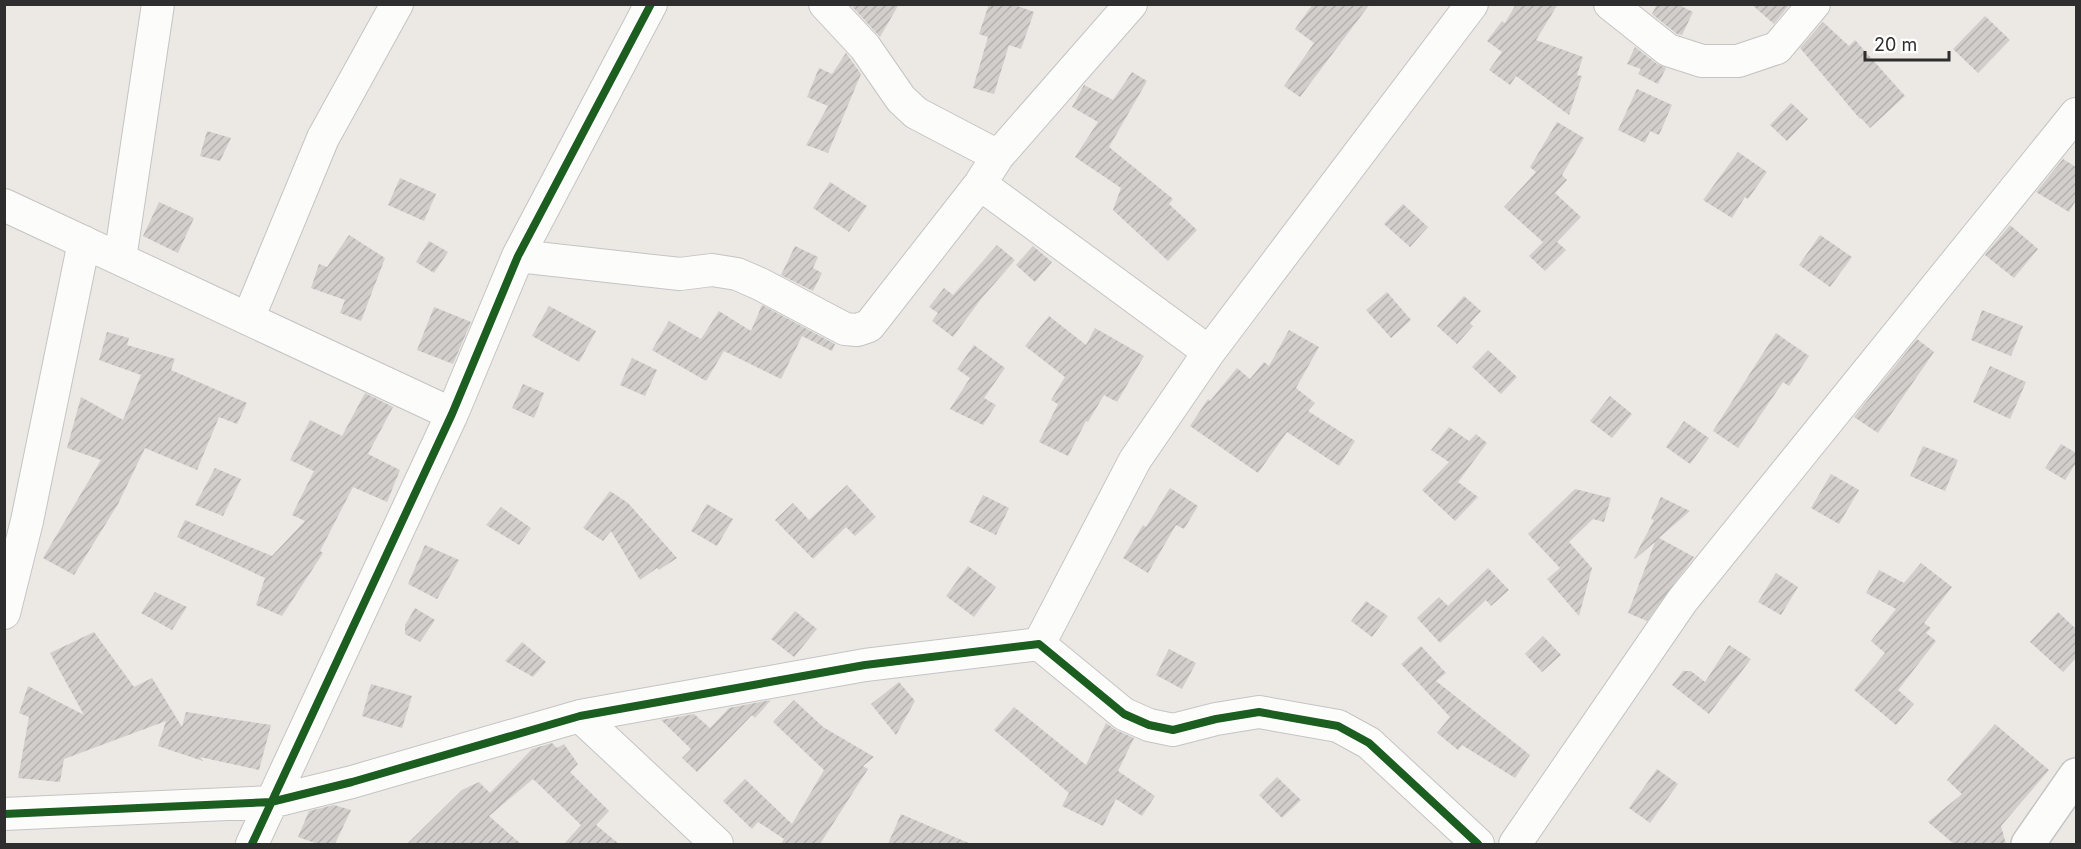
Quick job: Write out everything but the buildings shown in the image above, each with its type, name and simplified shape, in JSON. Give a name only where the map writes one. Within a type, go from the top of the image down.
[{"type":"street","points":[[120,259],[158,4]]},
{"type":"street","points":[[248,319],[323,138],[397,4]]},
{"type":"street","points":[[252,844],[452,414],[518,256],[651,4]]},
{"type":"street","points":[[825,4],[866,47],[901,99],[916,113],[998,156]]},
{"type":"street","points":[[518,256],[680,274],[712,270],[737,274],[845,329],[857,330],[869,326],[980,184],[998,156],[1131,4]]},
{"type":"street","points":[[1039,644],[1135,460],[1209,352],[1472,4]]},
{"type":"street","points":[[1610,4],[1668,50],[1702,61],[1738,61],[1777,48],[1814,4]]},
{"type":"street","points":[[1515,844],[1682,601],[2076,114]]},
{"type":"street","points":[[980,184],[1209,352]]},
{"type":"street","points":[[4,205],[452,414]]},
{"type":"street","points":[[4,613],[27,521],[84,242]]},
{"type":"street","points":[[4,814],[271,802],[352,782],[580,716],[865,665],[1039,644],[1124,714],[1149,725],[1173,730],[1216,719],[1259,712],[1338,726],[1369,743],[1478,844]]},
{"type":"street","points":[[580,716],[717,844]]},
{"type":"street","points":[[2028,844],[2076,775]]},
{"type":"cycle path","points":[[252,844],[452,414],[518,256],[651,4]]},
{"type":"cycle path","points":[[4,814],[271,802],[352,782],[580,716],[865,665],[1039,644],[1124,714],[1149,725],[1173,730],[1216,719],[1259,712],[1338,726],[1369,743],[1478,844]]}]
